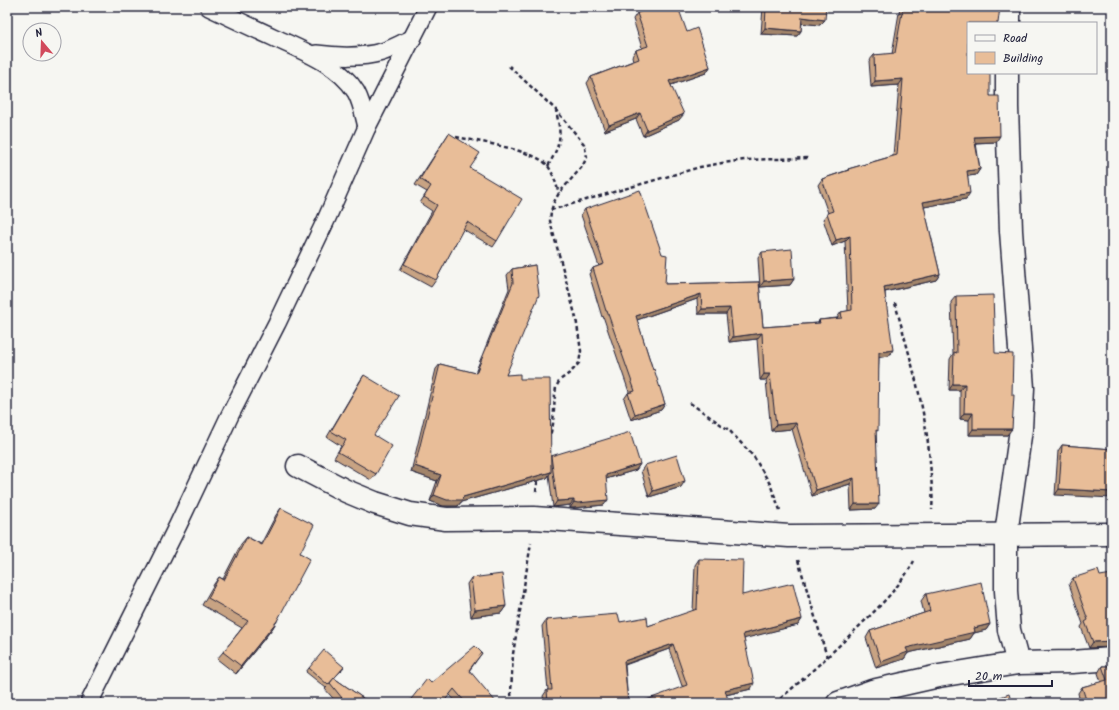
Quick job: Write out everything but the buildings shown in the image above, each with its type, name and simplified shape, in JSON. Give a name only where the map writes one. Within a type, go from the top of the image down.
[{"type":"street","points":[[1009,7],[1009,22]]},
{"type":"street","points":[[1007,74],[1011,231],[1023,388],[1021,429],[1006,534],[1006,591],[1009,630],[1018,663]]},
{"type":"street","points":[[298,466],[346,491],[375,503],[410,514],[446,519],[534,518],[790,536],[1112,534]]},
{"type":"street","points":[[838,703],[872,692],[939,676],[1018,663],[1072,662],[1112,659]]},
{"type":"lane","points":[[209,7],[306,52],[331,66],[356,92],[362,106],[367,127]]},
{"type":"lane","points":[[89,703],[178,525],[230,415],[284,309],[326,220],[367,127],[428,7]]},
{"type":"lane","points":[[306,52],[334,56],[357,57],[384,52],[412,39]]},
{"type":"path","points":[[509,66],[556,110],[584,144],[587,157],[582,167],[554,202],[551,210],[550,221],[576,318],[581,351],[580,363],[560,380],[556,387],[554,395],[553,424],[550,438]]},
{"type":"path","points":[[548,166],[558,146],[560,136],[556,110]]},
{"type":"path","points":[[456,137],[492,144],[533,156],[544,162],[548,166],[560,194]]},
{"type":"path","points":[[551,210],[700,167],[745,160],[810,158]]},
{"type":"path","points":[[775,703],[810,674],[882,605],[909,570],[929,535],[932,506],[930,458],[925,420],[913,366],[895,303]]},
{"type":"path","points":[[512,703],[510,692],[513,654],[534,518],[538,476]]}]
